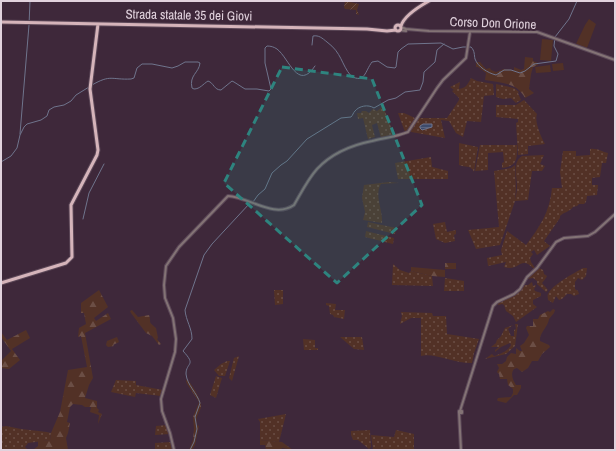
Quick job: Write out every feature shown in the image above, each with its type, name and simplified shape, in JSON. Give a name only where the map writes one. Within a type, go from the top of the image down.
[{"type":"main road","points":[[396,28],[408,16],[429,1]]},
{"type":"main road","name":"Strada statale 35 dei Giovi","points":[[1,22],[376,30],[396,28]]},
{"type":"main road","points":[[1,283],[66,263],[72,257],[71,205],[96,160],[98,150],[90,84],[98,24]]},
{"type":"street","name":"Corso Don Orione","points":[[396,28],[470,32],[537,32],[615,60]]},
{"type":"street","points":[[174,450],[162,411],[161,399],[175,352],[176,339],[173,318],[165,298],[164,285],[166,266],[179,247],[228,196],[250,201],[254,204],[278,209],[284,210],[290,208],[294,205],[318,168],[334,156],[350,148],[371,141],[408,132],[436,88],[466,60],[470,32]]},
{"type":"street","points":[[461,450],[460,412],[494,305],[520,289],[527,277],[537,268],[558,240],[588,236],[595,232],[615,214]]},
{"type":"highlighted area","points":[[282,67],[372,79],[422,205],[337,283],[224,183]]},
{"type":"green space","points":[[345,1],[359,4],[357,10],[359,15],[356,14],[356,10],[345,9]]},
{"type":"green space","points":[[589,19],[596,24],[587,48],[576,44]]},
{"type":"green space","points":[[542,39],[553,40],[551,61],[540,60]]},
{"type":"green space","points":[[525,57],[533,58],[533,61],[538,63],[538,65],[533,67],[531,74],[529,89],[534,93],[525,98],[518,89],[513,86],[485,80],[486,73],[476,67],[476,62],[480,62],[486,69],[490,68],[496,72],[504,69],[514,70],[514,67],[521,70],[524,69]]},
{"type":"green space","points":[[563,63],[564,70],[553,71],[552,64]]},
{"type":"green space","points":[[550,65],[551,72],[536,73],[535,67]]},
{"type":"green space","points":[[471,78],[477,81],[493,84],[494,95],[484,96],[481,122],[467,121],[463,137],[456,133],[449,121],[441,120],[445,138],[411,132],[418,118],[447,118],[459,100],[459,98],[452,91],[454,90],[450,87],[460,82],[459,89],[463,88],[468,84]]},
{"type":"green space","points":[[496,84],[514,88],[519,92],[518,93],[521,100],[516,103],[511,98],[503,99],[496,97]]},
{"type":"green space","points":[[524,100],[537,114],[537,125],[545,144],[528,146],[528,154],[518,155],[516,123],[518,122],[518,119],[496,117],[496,105],[516,105]]},
{"type":"green space","points":[[383,106],[394,135],[381,138],[377,123],[372,125],[375,137],[368,139],[363,118],[358,119],[357,113],[366,111],[369,113],[373,109],[377,111]]},
{"type":"green space","points":[[398,113],[404,113],[415,118],[410,128],[405,132]]},
{"type":"green space","points":[[459,143],[478,147],[474,172],[469,167],[459,165]]},
{"type":"green space","points":[[480,145],[517,145],[516,161],[507,167],[502,168],[502,163],[504,162],[503,152],[488,153],[488,170],[475,171]]},
{"type":"green space","points":[[590,149],[608,153],[606,163],[602,163],[600,177],[592,178],[592,185],[598,185],[597,195],[587,196],[584,204],[579,204],[573,207],[560,216],[544,241],[550,246],[537,255],[534,250],[531,252],[533,254],[530,258],[531,262],[535,268],[534,269],[526,263],[509,268],[504,267],[506,262],[488,266],[487,258],[502,255],[501,250],[507,231],[526,245],[536,232],[547,211],[552,188],[562,188],[560,172],[563,151],[576,151],[576,156],[590,155]]},
{"type":"green space","points":[[544,155],[540,164],[545,166],[542,171],[532,171],[528,200],[515,201],[500,245],[476,249],[468,230],[499,227],[494,171],[511,168],[515,165],[515,200],[517,189],[517,162],[522,156]]},
{"type":"green space","points":[[431,157],[432,167],[448,171],[448,179],[398,179],[395,163]]},
{"type":"green space","points":[[389,182],[399,183],[381,184],[379,188],[378,193],[382,223],[363,220],[365,212],[362,198],[364,185]]},
{"type":"green space","points":[[368,222],[396,228],[395,234],[367,227]]},
{"type":"green space","points":[[445,222],[447,232],[456,230],[456,234],[454,235],[455,241],[445,243],[436,239],[433,224]]},
{"type":"green space","points":[[366,231],[394,238],[393,244],[365,237]]},
{"type":"green space","points":[[445,263],[456,263],[456,269],[445,269]]},
{"type":"green space","points":[[393,264],[400,270],[409,273],[411,271],[432,276],[433,286],[392,285]]},
{"type":"green space","points":[[411,267],[445,270],[445,277],[432,276],[411,271]]},
{"type":"green space","points":[[539,268],[543,270],[544,274],[547,276],[542,283],[548,290],[546,292],[533,278],[527,279]]},
{"type":"green space","points":[[583,268],[587,268],[586,276],[582,280],[578,278],[575,282],[575,289],[579,294],[574,296],[567,294],[559,300],[556,296],[553,303],[548,300],[548,294],[554,287]]},
{"type":"green space","points":[[445,278],[464,281],[464,291],[444,291]]},
{"type":"green space","points":[[532,282],[533,286],[536,285],[534,289],[535,291],[541,293],[541,296],[533,300],[533,304],[537,307],[516,322],[513,316],[506,311],[504,305],[498,305],[498,303],[515,295],[525,285]]},
{"type":"green space","points":[[99,290],[108,307],[94,318],[96,321],[108,313],[111,319],[85,333],[93,378],[85,398],[97,401],[98,412],[102,414],[98,424],[99,415],[90,412],[91,407],[73,404],[70,407],[67,422],[70,423],[66,438],[68,450],[33,450],[38,446],[38,441],[50,440],[51,433],[60,412],[68,370],[87,367],[81,336],[78,337],[79,328],[86,324],[84,313],[81,313],[81,303]]},
{"type":"green space","points":[[274,290],[283,290],[283,304],[275,305]]},
{"type":"green space","points":[[326,303],[336,304],[335,310],[345,310],[344,319],[334,317],[330,314],[329,306],[326,305]]},
{"type":"green space","points":[[553,309],[555,310],[554,313],[549,319],[540,338],[540,341],[549,345],[550,347],[542,354],[538,361],[532,361],[528,368],[522,372],[517,368],[514,369],[512,373],[513,379],[516,385],[521,385],[521,388],[517,395],[514,395],[506,403],[498,401],[498,398],[511,397],[513,389],[508,385],[507,379],[500,379],[497,372],[499,368],[497,364],[502,364],[506,361],[507,357],[511,353],[516,354],[516,348],[522,351],[520,346],[529,335],[526,328],[527,326],[533,326],[533,319],[538,319],[540,315],[548,311],[550,312]]},
{"type":"green space","points":[[132,310],[138,317],[149,315],[151,323],[156,328],[157,339],[161,344],[159,345],[152,336],[146,333],[131,313],[130,311]]},
{"type":"green space","points":[[401,312],[432,313],[433,316],[446,316],[447,334],[479,339],[472,363],[426,355],[421,356],[421,318],[411,318],[400,324],[402,316]]},
{"type":"green space","points":[[515,324],[518,324],[515,346],[506,354],[485,359],[492,354],[494,356],[506,351],[510,347],[510,343],[501,347],[495,352],[495,350],[499,347],[491,347],[496,343],[505,328],[513,325],[508,329],[511,336],[514,336],[514,330],[516,329]]},
{"type":"green space","points":[[26,330],[30,338],[12,349],[20,360],[9,369],[1,368],[1,361],[11,351],[1,337],[1,332],[7,340]]},
{"type":"green space","points":[[117,337],[119,342],[113,345],[114,346],[108,347],[106,345],[107,341]]},
{"type":"green space","points":[[340,337],[362,337],[364,350],[354,349]]},
{"type":"green space","points":[[303,339],[315,340],[315,348],[318,348],[318,350],[304,350]]},
{"type":"green space","points":[[239,356],[232,381],[229,378],[234,358]]},
{"type":"green space","points":[[227,361],[230,361],[225,376],[219,376],[214,370]]},
{"type":"green space","points":[[216,376],[222,378],[216,398],[210,395]]},
{"type":"green space","points":[[187,379],[201,404],[196,420],[197,425],[199,426],[195,445],[192,450],[189,450],[193,440],[193,417],[199,402],[187,384]]},
{"type":"green space","points":[[116,380],[136,381],[136,385],[163,390],[161,396],[136,393],[135,397],[111,392]]},
{"type":"green space","points":[[286,414],[279,442],[260,440],[260,422],[258,419]]},
{"type":"green space","points":[[167,425],[170,434],[155,435],[156,426]]},
{"type":"green space","points":[[6,426],[51,433],[50,440],[28,443],[25,447],[27,449],[26,450],[1,450],[1,427]]},
{"type":"green space","points":[[370,430],[371,447],[369,449],[358,440],[353,440],[351,431]]},
{"type":"green space","points":[[396,430],[414,434],[414,450],[373,450],[371,435],[394,437]]},
{"type":"green space","points":[[260,440],[282,442],[293,450],[282,448],[281,450],[266,450],[265,445],[260,445]]},
{"type":"green space","points":[[171,442],[173,450],[155,450],[155,443]]},
{"type":"water","points":[[423,124],[432,124],[432,127],[422,130],[420,126]]},
{"type":"waterway","points":[[20,134],[30,1]]},
{"type":"waterway","points":[[312,45],[313,36],[319,36],[324,39],[339,54],[351,76],[356,78],[362,77],[372,62],[378,61],[387,67],[395,68],[398,52],[408,44],[441,43],[453,49],[471,47],[474,52],[476,62],[490,73],[496,75],[504,70],[511,70],[520,73],[534,64],[556,61],[558,54],[554,46],[555,37],[569,19],[577,1]]},
{"type":"waterway","points":[[253,202],[265,189],[272,173],[287,161],[307,139],[341,118],[351,117],[354,112],[361,107],[369,106],[374,108],[388,100],[396,98],[405,92],[420,90],[424,72],[435,62],[437,50],[444,44]]},
{"type":"waterway","points":[[92,85],[111,78],[134,78],[137,68],[142,64],[152,64],[172,68],[185,62],[198,62],[200,63],[191,84],[192,88],[194,89],[200,87],[208,81],[217,89],[221,90],[232,81],[245,89],[269,91],[271,89],[265,63],[265,48],[267,46],[277,49],[294,71],[299,74],[304,76],[315,66]]},
{"type":"waterway","points":[[1,162],[11,156],[17,148],[20,135],[27,124],[41,120],[47,116],[49,110],[71,101],[76,95],[89,87]]},
{"type":"waterway","points":[[83,219],[89,193],[104,164]]},
{"type":"waterway","points":[[190,450],[194,442],[197,429],[195,417],[200,403],[188,382],[186,374],[186,370],[190,362],[183,351],[192,339],[185,310],[204,255],[212,244],[250,203]]}]
